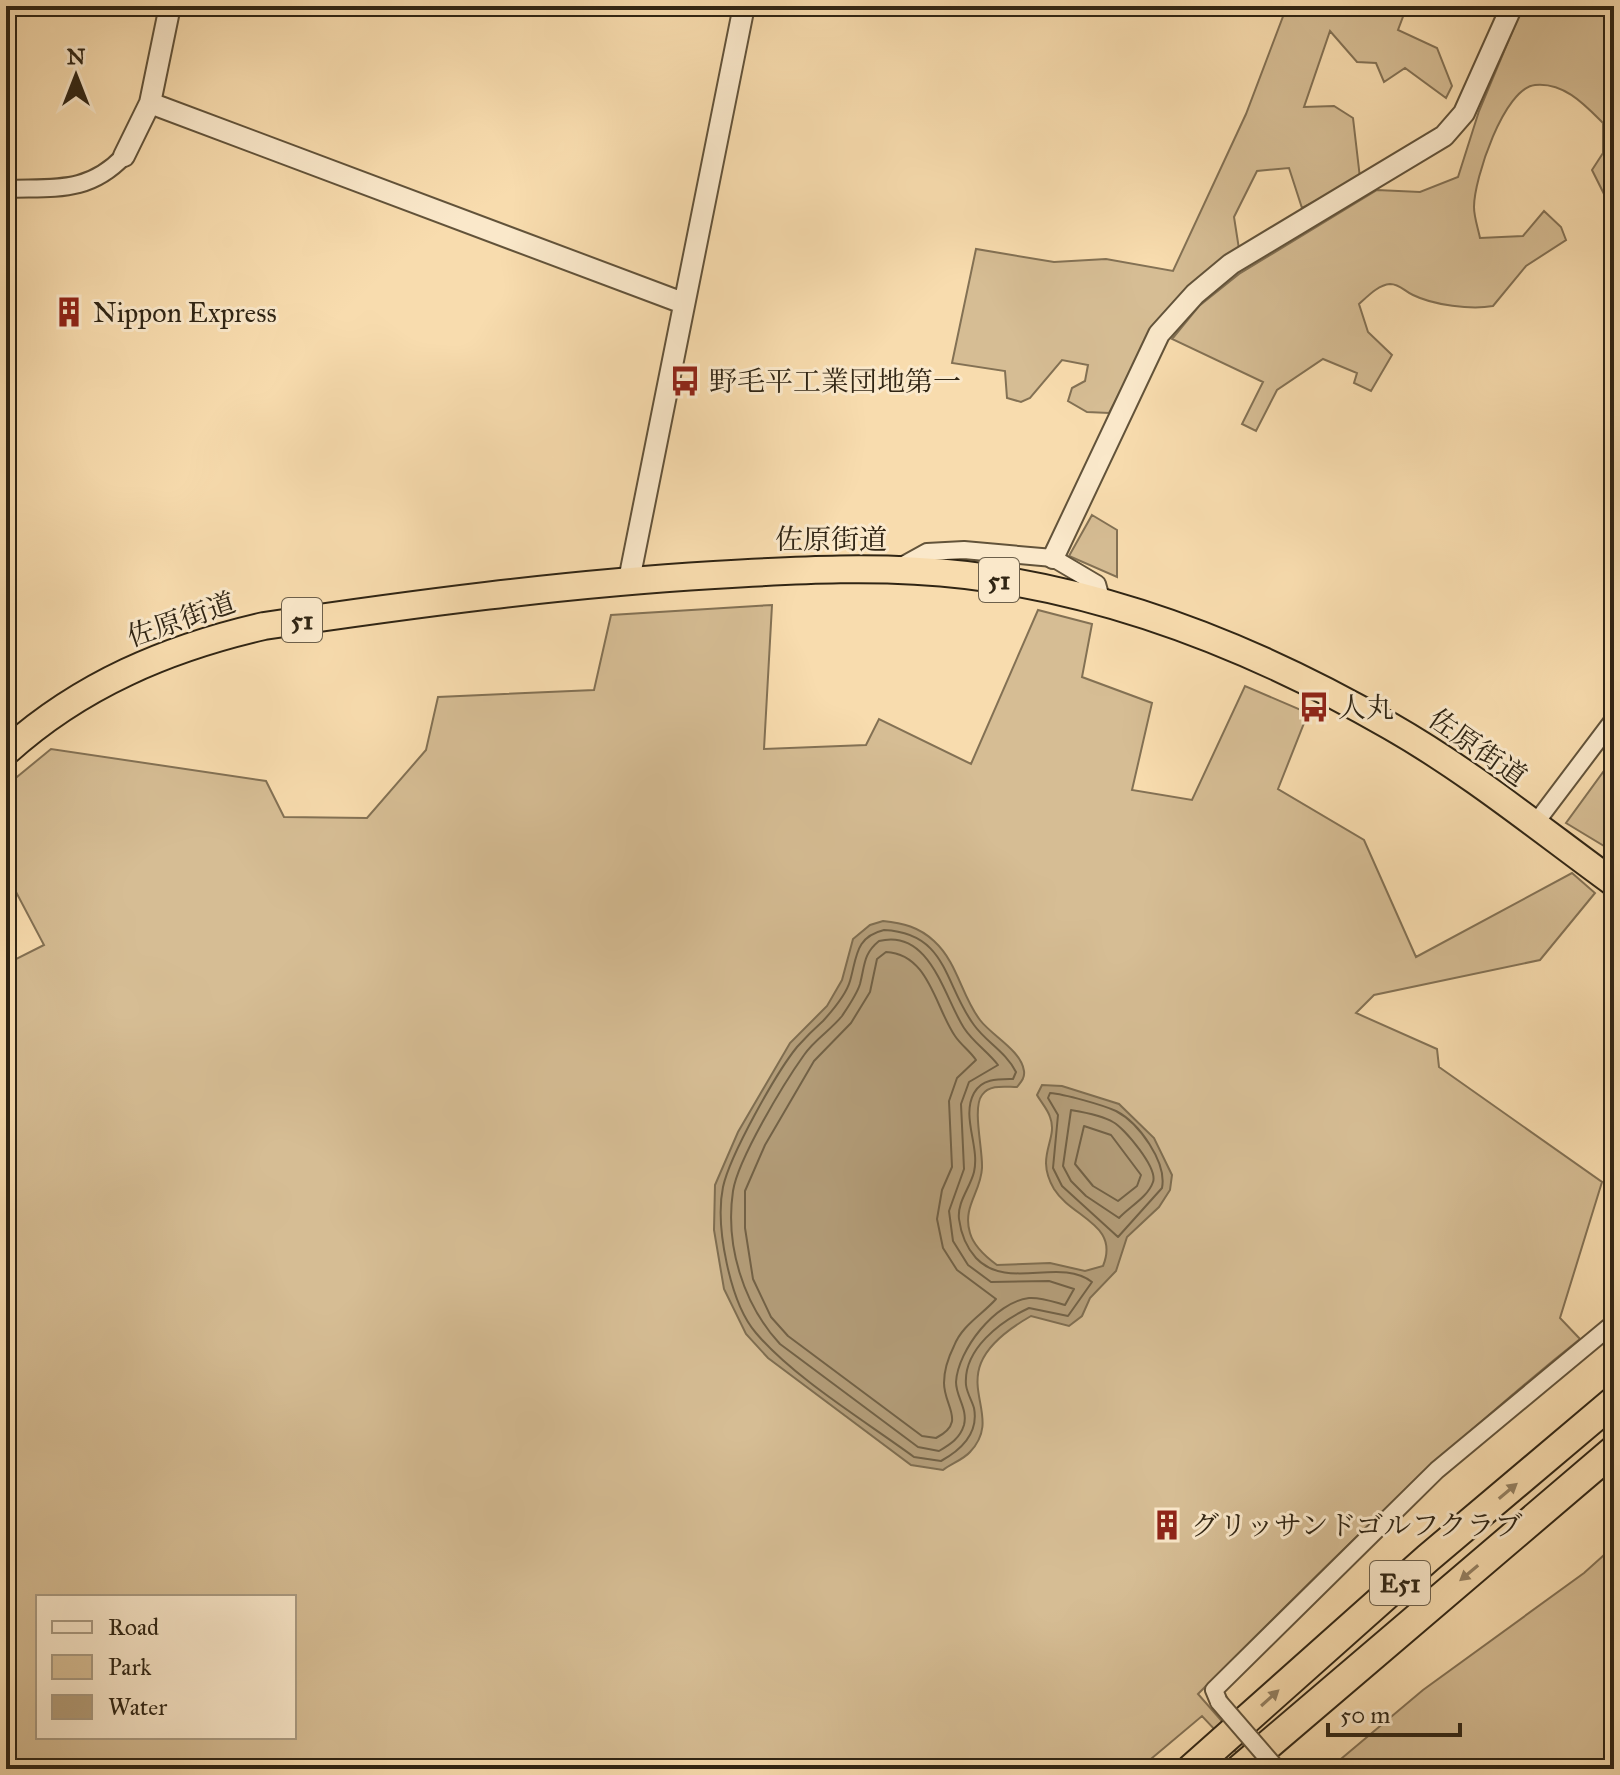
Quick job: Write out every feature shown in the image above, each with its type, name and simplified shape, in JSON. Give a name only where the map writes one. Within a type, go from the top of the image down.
[{"type":"highway","name":"佐原街道","points":[[6,752],[93,688],[137,665],[217,637],[264,626],[379,609],[629,580],[805,569],[893,570],[994,579],[1102,602],[1237,649],[1329,693],[1429,750],[1614,883]]},
{"type":"highway","name":"E51","points":[[1191,1769],[1428,1558],[1614,1401]]},
{"type":"highway","name":"E51","points":[[1240,1769],[1614,1450]]},
{"type":"street","points":[[6,189],[77,187],[112,169],[124,156],[150,103],[170,6]]},
{"type":"street","points":[[629,580],[744,6]]},
{"type":"street","points":[[1053,558],[1159,334],[1195,294],[1231,264],[1444,136],[1464,113],[1512,6]]},
{"type":"street","points":[[150,103],[683,303]]},
{"type":"street","points":[[893,570],[927,552],[940,551],[964,550],[1053,558],[1097,584],[1102,602]]},
{"type":"street","points":[[1534,825],[1614,719]]},
{"type":"street","points":[[1277,1769],[1219,1702],[1214,1690],[1323,1579],[1437,1470],[1614,1323]]},
{"type":"green space","points":[[1287,6],[1407,6],[1398,30],[1437,48],[1452,86],[1446,98],[1405,68],[1384,82],[1376,63],[1357,62],[1330,31],[1304,107],[1334,106],[1353,118],[1360,178],[1302,208],[1289,168],[1257,171],[1234,217],[1239,249],[1153,328],[1109,413],[1087,412],[1068,401],[1072,388],[1085,381],[1088,365],[1062,360],[1030,398],[1021,402],[1007,398],[1005,371],[952,363],[976,249],[1054,262],[1106,259],[1173,271],[1246,114]]},
{"type":"green space","points":[[1523,6],[1607,6],[1614,17],[1614,214],[1592,170],[1603,153],[1603,123],[1565,91],[1546,85],[1523,90],[1502,118],[1479,177],[1474,207],[1480,238],[1523,236],[1544,211],[1561,227],[1566,240],[1526,266],[1493,306],[1441,304],[1421,299],[1393,284],[1377,289],[1359,304],[1368,332],[1392,355],[1371,391],[1354,383],[1357,373],[1323,359],[1277,390],[1256,431],[1242,424],[1263,382],[1172,339],[1199,306],[1239,274],[1377,190],[1420,192],[1458,177],[1479,111]]},
{"type":"green space","points":[[1092,515],[1117,530],[1117,577],[1069,556]]},
{"type":"green space","name":"グリッサンドゴルフクラブ","points":[[772,605],[764,749],[866,745],[879,719],[971,764],[1038,610],[1092,624],[1082,677],[1152,703],[1132,790],[1192,800],[1245,686],[1308,713],[1278,789],[1364,840],[1416,957],[1572,873],[1595,893],[1540,960],[1374,995],[1356,1013],[1437,1049],[1439,1067],[1602,1182],[1560,1318],[1580,1339],[1431,1467],[1198,1694],[1264,1769],[1252,1769],[1202,1716],[1139,1769],[6,1769],[6,1469],[13,1444],[6,1441],[6,964],[44,945],[6,873],[6,786],[51,749],[266,781],[284,817],[367,818],[426,750],[438,697],[594,690],[611,615]]},
{"type":"green space","points":[[1614,757],[1614,852],[1566,823]]},
{"type":"green space","name":"グリッサンドゴルフクラブ","points":[[1614,1546],[1614,1769],[1329,1769],[1423,1690],[1584,1573]]},
{"type":"water","points":[[883,921],[910,926],[934,941],[949,959],[980,1020],[1022,1063],[1024,1076],[1017,1087],[989,1089],[979,1101],[982,1168],[968,1224],[974,1243],[989,1259],[997,1265],[1050,1263],[1085,1271],[1103,1266],[1107,1252],[1100,1231],[1062,1199],[1048,1177],[1046,1157],[1052,1125],[1037,1095],[1042,1085],[1062,1086],[1119,1104],[1154,1138],[1172,1175],[1170,1190],[1159,1207],[1127,1237],[1116,1271],[1090,1298],[1082,1316],[1069,1326],[1031,1316],[1001,1337],[985,1356],[978,1373],[983,1421],[980,1436],[967,1455],[943,1470],[911,1465],[768,1358],[746,1334],[724,1289],[714,1230],[715,1185],[738,1132],[790,1043],[827,1006],[842,980],[853,939],[870,925]]},
{"type":"place","name":"Nippon Express","points":[[69,312]]},
{"type":"place","name":"野毛平工業団地第一","points":[[685,381]]},
{"type":"place","name":"人丸","points":[[1314,707]]},
{"type":"place","name":"グリッサンドゴルフクラブ","points":[[1167,1525]]}]
